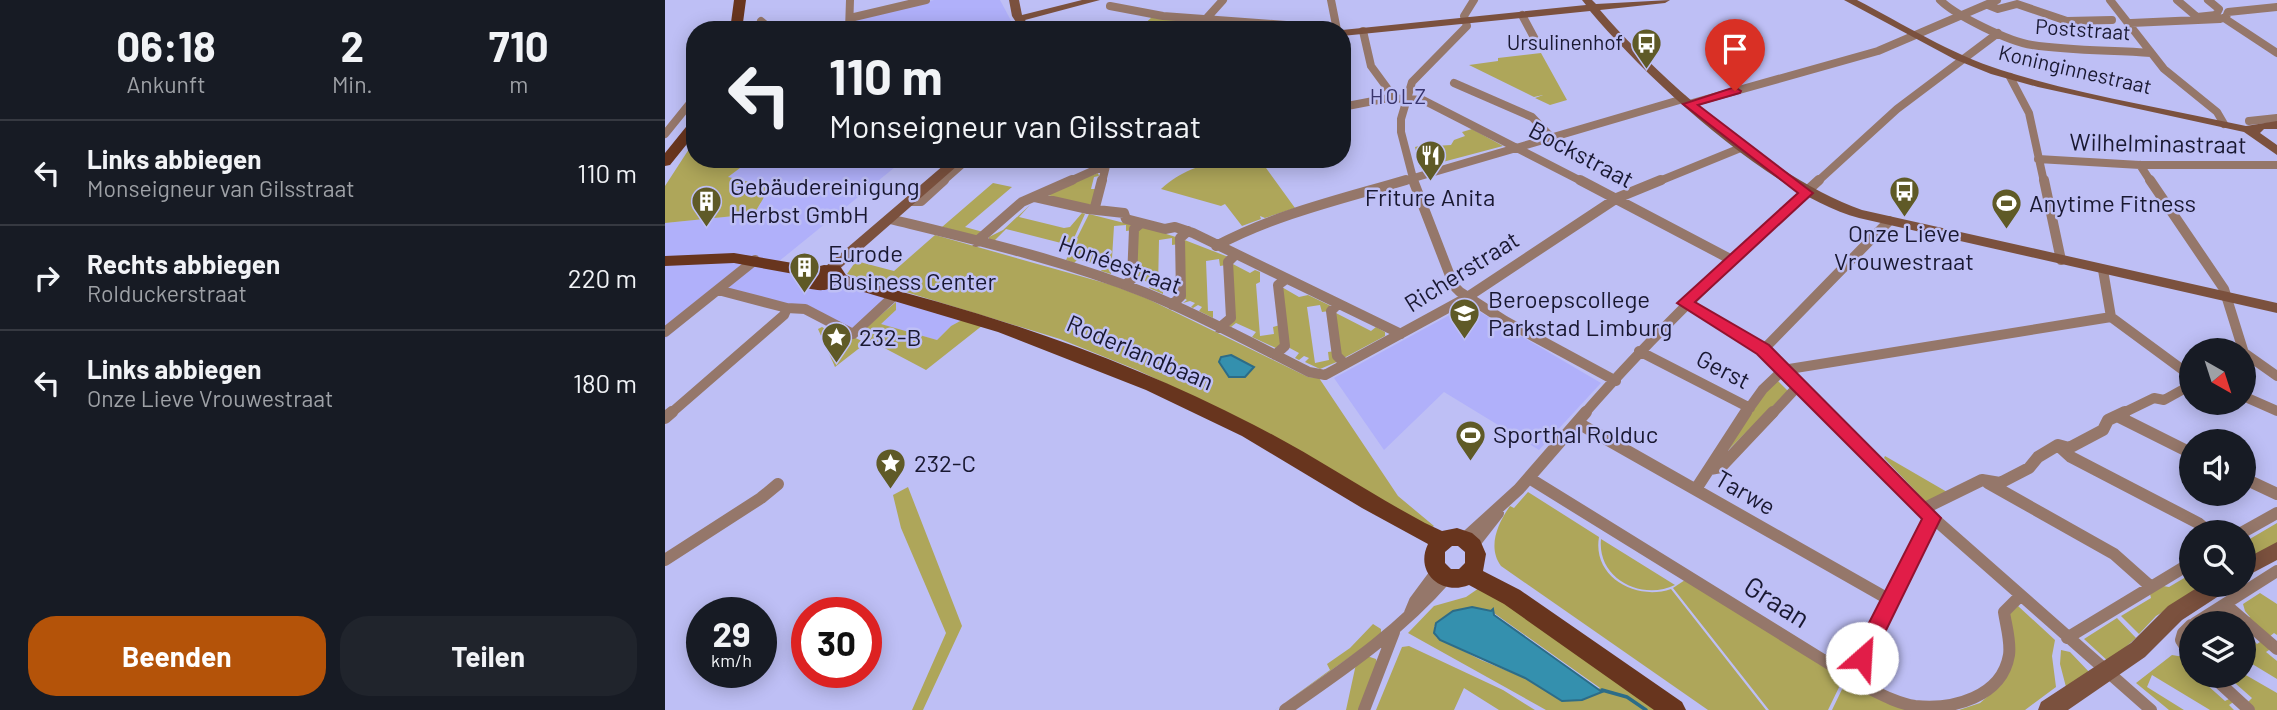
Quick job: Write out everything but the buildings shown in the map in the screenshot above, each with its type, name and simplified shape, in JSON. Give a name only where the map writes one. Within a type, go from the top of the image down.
[{"type":"main road","points":[[737,21],[740,0]]},
{"type":"main road","points":[[1014,0],[1027,18],[1095,0]]},
{"type":"main road","points":[[1351,32],[1522,15],[1590,4],[1665,0]]},
{"type":"main road","name":"Koninginnestraat","points":[[1849,0],[1962,60],[2010,77],[2223,121],[2249,125],[2277,121]]},
{"type":"main road","points":[[1590,4],[1686,101],[1807,193],[1846,210],[1889,221],[2277,308]]},
{"type":"main road","points":[[2249,125],[2277,151]]},
{"type":"main road","points":[[665,162],[686,136]]},
{"type":"main road","points":[[827,276],[948,168]]},
{"type":"main road","name":"Roderlandbaan","points":[[665,261],[717,257],[755,261],[827,276],[1001,326],[1068,349],[1149,383],[1280,449],[1389,514],[1674,710]]},
{"type":"main road","points":[[2256,570],[2277,550]]},
{"type":"main road","points":[[2049,710],[2138,650],[2175,612],[2215,597]]},
{"type":"street","points":[[850,21],[851,0]]},
{"type":"street","points":[[850,18],[926,0]]},
{"type":"street","points":[[1205,20],[1223,0]]},
{"type":"street","points":[[1331,0],[1335,21]]},
{"type":"street","points":[[1475,0],[1466,12],[1466,28],[1416,77],[1406,97],[1401,132],[1413,180],[1454,286],[1466,298],[1616,381]]},
{"type":"street","name":"Poststraat","points":[[1940,0],[1947,8],[1963,17],[2037,47],[2151,52]]},
{"type":"street","points":[[1216,246],[1248,229],[1284,216],[1552,138],[1862,56],[1963,17],[1997,0]]},
{"type":"street","points":[[2110,0],[2117,17]]},
{"type":"street","points":[[2177,0],[2197,17],[2216,15],[2219,9],[2208,0]]},
{"type":"street","points":[[2214,0],[2226,15],[2277,53]]},
{"type":"street","points":[[1988,5],[1998,9],[2017,4],[2067,21],[2117,17],[2129,22],[2226,15],[2277,7]]},
{"type":"street","points":[[1110,6],[1163,16],[1215,21]]},
{"type":"street","points":[[1522,15],[1537,43]]},
{"type":"street","points":[[2129,22],[2175,79],[2223,121]]},
{"type":"street","points":[[1363,31],[1371,66],[1393,96]]},
{"type":"street","points":[[1285,710],[1394,632],[1411,613],[1422,606],[1455,558],[1685,303],[1878,126],[1997,33]]},
{"type":"street","points":[[2010,77],[2029,113],[2061,260]]},
{"type":"street","points":[[1454,83],[1532,117],[1552,138]]},
{"type":"street","name":"Bockstraat","points":[[1351,105],[1393,96],[1435,103],[1732,260]]},
{"type":"street","points":[[665,134],[686,108]]},
{"type":"street","name":"Richerstraat","points":[[1325,375],[1466,298],[1617,198],[1744,147]]},
{"type":"street","name":"Wilhelminastraat","points":[[2038,159],[2140,165],[2277,165]]},
{"type":"street","points":[[2140,165],[2227,298],[2239,338]]},
{"type":"street","points":[[911,201],[921,201],[958,168]]},
{"type":"street","points":[[976,242],[1022,202],[1094,168]]},
{"type":"street","points":[[1095,207],[1105,168]]},
{"type":"street","points":[[1035,197],[1088,209],[1095,207],[1124,213],[1126,219],[1165,229],[1175,227],[1188,231],[1401,334]]},
{"type":"street","name":"Honéestraat","points":[[890,219],[1082,270],[1125,285],[1314,374],[1325,375]]},
{"type":"street","points":[[1763,349],[1889,221]]},
{"type":"street","points":[[1125,285],[1132,279],[1134,229],[1141,223]]},
{"type":"street","points":[[1172,305],[1181,296],[1180,238],[1188,231]]},
{"type":"street","points":[[1219,328],[1231,318],[1228,262],[1235,255]]},
{"type":"street","points":[[665,332],[755,261]]},
{"type":"street","points":[[2103,270],[2111,317],[2179,367]]},
{"type":"street","points":[[1275,355],[1285,346],[1278,285],[1286,279]]},
{"type":"street","points":[[718,290],[816,313],[853,334],[895,295]]},
{"type":"street","points":[[1685,303],[1763,349],[1928,514],[2151,710]]},
{"type":"street","points":[[1338,304],[1331,311],[1337,356],[1345,365]]},
{"type":"street","points":[[665,418],[784,315],[787,308]]},
{"type":"street","points":[[1696,489],[1750,408],[1776,373],[1783,370],[2111,317]]},
{"type":"street","name":"Gerst","points":[[1639,351],[1750,408]]},
{"type":"street","points":[[2256,361],[2277,376]]},
{"type":"street","points":[[1710,469],[1721,467],[1798,386]]},
{"type":"street","points":[[1852,677],[1928,514],[1982,480],[2000,483],[2029,468],[2038,457],[2058,445],[2069,448],[2103,430],[2108,420],[2154,398],[2164,400],[2179,392]]},
{"type":"street","points":[[2256,402],[2277,411]]},
{"type":"street","points":[[2117,416],[2179,447]]},
{"type":"street","name":"Tarwe","points":[[1578,423],[1890,600]]},
{"type":"street","points":[[2058,445],[2071,457],[2192,520]]},
{"type":"street","name":"Graan","points":[[1529,478],[1852,677],[1886,696],[1917,706],[1942,707],[1971,702],[1992,688],[2004,673],[2010,646],[2004,612],[2020,596]]},
{"type":"street","points":[[1982,480],[2114,554],[2150,586]]},
{"type":"street","points":[[665,560],[778,484]]},
{"type":"street","points":[[2256,484],[2277,494]]},
{"type":"street","points":[[2256,525],[2277,513]]},
{"type":"street","points":[[2067,638],[2179,570]]},
{"type":"street","points":[[2256,576],[2277,571]]},
{"type":"street","points":[[2206,611],[2220,597]]},
{"type":"street","points":[[2226,597],[2277,649]]},
{"type":"street","points":[[1364,710],[1394,632]]},
{"type":"street","points":[[2225,688],[2249,710]]},
{"type":"shaded area","points":[[934,0],[1000,0],[1011,21],[854,21]]},
{"type":"shaded area","points":[[1152,17],[1194,21],[1148,21]]},
{"type":"shaded area","points":[[1541,53],[1567,100],[1550,105],[1535,98],[1543,95],[1534,97],[1469,65],[1498,61],[1498,58]]},
{"type":"shaded area","points":[[1472,129],[1503,146],[1420,168],[1415,147],[1419,146],[1433,164],[1444,161],[1438,152],[1441,151],[1434,146],[1451,145],[1454,140],[1465,136],[1462,132]]},
{"type":"shaded area","points":[[686,154],[686,168],[740,168],[728,177],[770,187],[754,214],[665,223],[665,186]]},
{"type":"shaded area","points":[[740,168],[894,168],[778,262],[962,320],[951,326],[937,340],[880,324],[896,310],[856,333],[819,313],[724,289],[665,339],[665,223],[754,214],[761,203],[728,177]]},
{"type":"shaded area","points":[[1266,168],[1295,208],[1265,218],[1260,216],[1261,219],[1242,226],[1225,204],[1221,206],[1161,189],[1191,170]]},
{"type":"shaded area","points":[[1098,173],[1099,176],[1094,177],[1091,189],[1097,189],[1090,206],[1043,194]]},
{"type":"shaded area","points":[[993,183],[1012,187],[965,227],[983,232],[976,236],[942,227]]},
{"type":"shaded area","points":[[1030,205],[1019,217],[1064,228],[1070,227],[1082,213],[1085,214],[1069,249],[1063,248],[1065,244],[1006,229],[994,241],[989,240],[989,237],[1003,230]]},
{"type":"shaded area","points":[[1089,214],[1136,226],[1133,230],[1126,231],[1126,225],[1114,226],[1111,274],[1101,271],[1104,267],[1078,259],[1074,263],[1066,260]]},
{"type":"shaded area","points":[[1144,227],[1179,238],[1179,244],[1172,245],[1172,238],[1159,240],[1158,288],[1163,287],[1163,294],[1149,288],[1152,284],[1136,277],[1136,230]]},
{"type":"shaded area","points":[[935,235],[1112,285],[1146,298],[1308,377],[1319,378],[1398,496],[1434,526],[1428,530],[1224,411],[1137,370],[1060,339],[847,274],[856,261],[894,271]]},
{"type":"shaded area","points":[[1182,239],[1231,258],[1226,265],[1220,266],[1219,259],[1206,261],[1208,311],[1213,311],[1213,318],[1199,311],[1202,307],[1198,305],[1191,307],[1195,303],[1183,303],[1187,300],[1182,297]]},
{"type":"shaded area","points":[[1229,262],[1250,273],[1255,270],[1260,272],[1260,282],[1256,284],[1260,336],[1274,334],[1273,327],[1280,325],[1282,345],[1278,349],[1252,337],[1256,332],[1236,323],[1231,327],[1226,324]]},
{"type":"shaded area","points":[[1280,286],[1299,297],[1308,295],[1333,307],[1322,312],[1320,305],[1307,307],[1315,363],[1329,360],[1328,352],[1335,351],[1339,361],[1320,369],[1305,362],[1309,358],[1295,358],[1299,353],[1286,346]]},
{"type":"shaded area","points":[[896,302],[896,310],[881,324],[937,340],[951,326],[962,320],[983,325],[926,370],[858,334]]},
{"type":"shaded area","name":"Beroepscollege Parkstad Limburg","points":[[1468,305],[1601,383],[1539,450],[1444,392],[1384,450],[1334,378]]},
{"type":"shaded area","points":[[1332,311],[1371,331],[1376,327],[1385,332],[1385,336],[1342,359]]},
{"type":"shaded area","points":[[822,327],[835,335],[841,331],[866,343],[835,367],[818,329]]},
{"type":"shaded area","points":[[1231,355],[1254,367],[1245,377],[1229,377],[1219,362],[1221,357]]},
{"type":"shaded area","points":[[1775,378],[1788,391],[1715,463]]},
{"type":"shaded area","points":[[1885,456],[1947,492],[1927,503]]},
{"type":"shaded area","points":[[908,487],[962,626],[923,710],[912,710],[946,633],[901,528],[893,495]]},
{"type":"shaded area","points":[[1528,492],[1599,537],[1603,564],[1610,575],[1620,583],[1644,592],[1671,589],[1766,710],[1708,710],[1501,566],[1495,551],[1498,527],[1510,506],[1514,508]]},
{"type":"shaded area","points":[[2277,523],[2277,543],[2256,556],[2256,535]]},
{"type":"shaded area","points":[[1601,539],[1675,585],[1649,590],[1624,583],[1606,565]]},
{"type":"shaded area","points":[[1685,580],[1844,677],[1828,710],[1769,710],[1673,588]]},
{"type":"shaded area","points":[[2179,581],[2179,597],[2188,597],[2156,616],[2139,634],[2121,616],[2151,598],[2150,594],[2163,586],[2169,587]]},
{"type":"shaded area","points":[[1482,586],[1667,710],[1546,710],[1408,633],[1434,606],[1466,597]],"holes":[[[1472,607],[1491,611],[1600,688],[1582,700],[1562,701],[1525,678],[1436,637],[1434,627],[1451,613]]]},
{"type":"shaded area","points":[[2260,593],[2277,604],[2277,635],[2274,633],[2269,637],[2256,625],[2256,611],[2245,611],[2243,604]]},
{"type":"shaded area","points":[[2018,606],[2055,640],[2052,656],[2056,687],[2025,710],[1959,710],[1980,703],[2001,685],[2009,614]]},
{"type":"shaded area","points":[[1472,607],[1491,611],[1493,609],[1494,615],[1602,692],[1582,700],[1562,701],[1525,678],[1440,640],[1434,633],[1436,623],[1453,611]]},
{"type":"shaded area","points":[[2117,618],[2136,638],[2109,662],[2084,639]]},
{"type":"shaded area","points":[[1373,624],[1381,629],[1381,635],[1275,710],[1330,670],[1327,664],[1350,648]]},
{"type":"shaded area","points":[[2263,640],[2272,648],[2266,652],[2277,661],[2277,679],[2256,666],[2256,643]]},
{"type":"shaded area","points":[[1409,646],[1503,690],[1535,710],[1499,710],[1464,688],[1454,710],[1376,710],[1402,647]]},
{"type":"shaded area","points":[[2061,650],[2070,652],[2091,674],[2066,687],[2060,664]]},
{"type":"shaded area","points":[[2172,655],[2179,656],[2179,688],[2210,688],[2225,701],[2231,698],[2235,701],[2229,705],[2234,710],[2210,710],[2152,675],[2147,687],[2184,710],[2169,710],[2136,683]]},
{"type":"shaded area","points":[[1367,656],[1376,659],[1379,669],[1361,710],[1346,710],[1356,664]]},
{"type":"shaded area","points":[[1847,679],[1917,710],[1832,710]]},
{"type":"shaded area","points":[[2256,681],[2277,693],[2277,710],[2255,710],[2247,703],[2252,698],[2241,688],[2256,688]]},
{"type":"waterway","points":[[1602,690],[1627,697],[1646,710]]},
{"type":"place","name":"Ursulinenhof","points":[[1646,70]]},
{"type":"place","name":"Friture Anita","points":[[1430,183]]},
{"type":"place","name":"Onze Lieve Vrouwestraat","points":[[1904,219]]},
{"type":"place","name":"Gebäudereinigung Herbst GmbH","points":[[707,228]]},
{"type":"place","name":"Anytime Fitness","points":[[2006,231]]},
{"type":"place","name":"Eurode Business Center","points":[[805,295]]},
{"type":"place","name":"Beroepscollege Parkstad Limburg","points":[[1465,341]]},
{"type":"place","name":"232-B","points":[[836,365]]},
{"type":"place","name":"Sporthal Rolduc","points":[[1470,462]]},
{"type":"place","name":"232-C","points":[[891,491]]},
{"type":"district","name":"HOLZ","points":[[1399,97]]},
{"type":"route","points":[[1735,91],[1689,104],[1807,193],[1685,303],[1763,349],[1932,518],[1862,658]]}]
